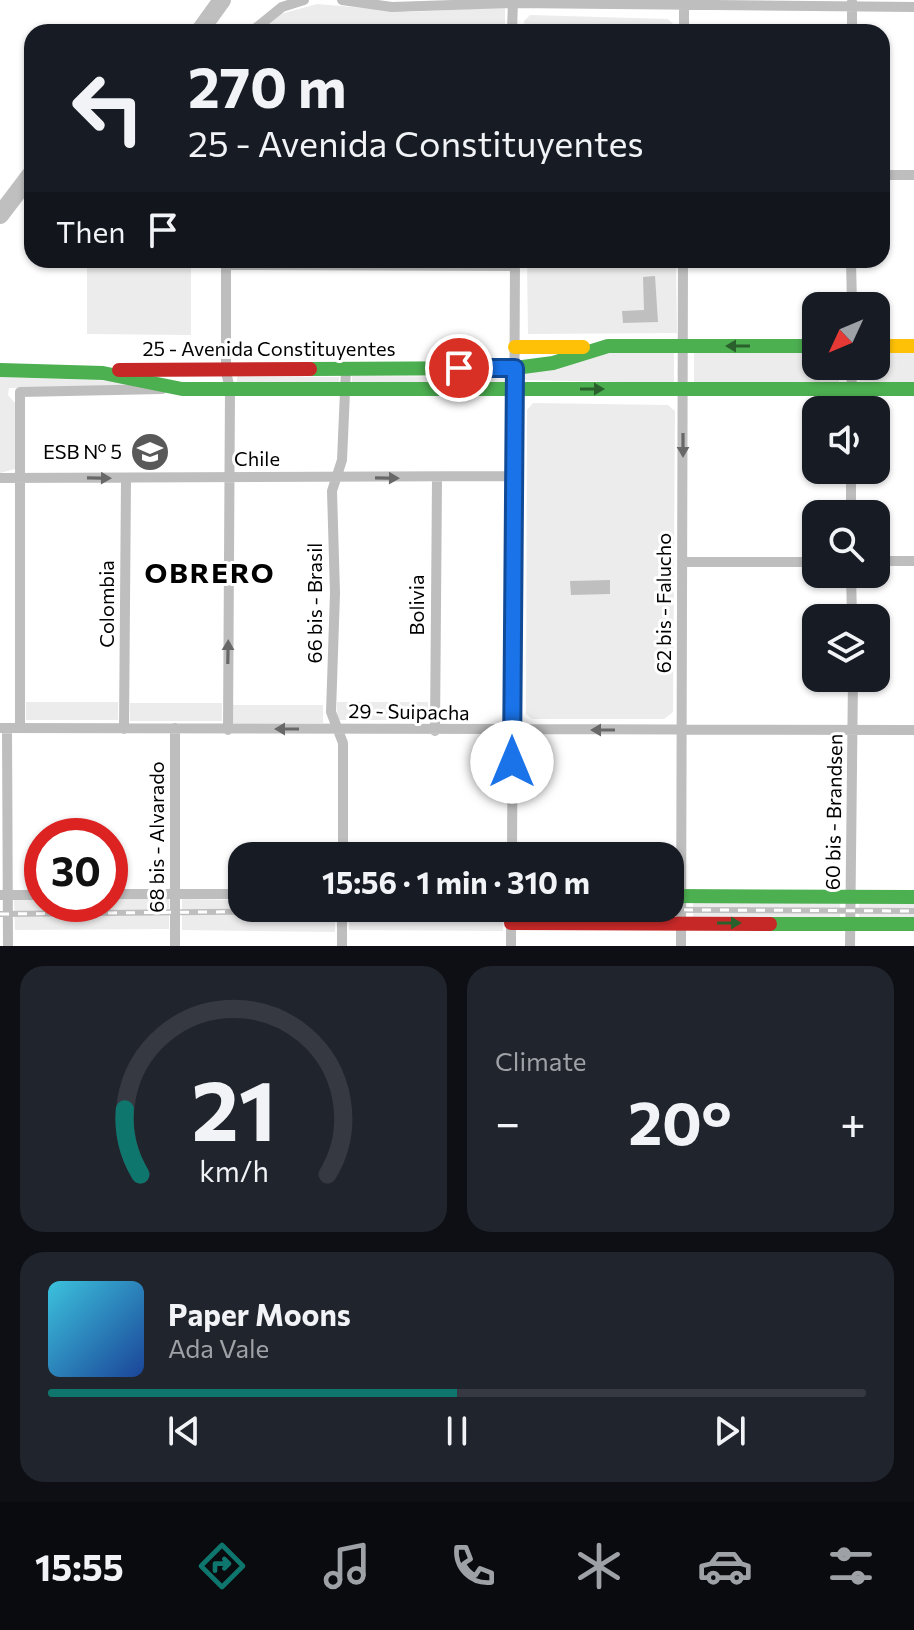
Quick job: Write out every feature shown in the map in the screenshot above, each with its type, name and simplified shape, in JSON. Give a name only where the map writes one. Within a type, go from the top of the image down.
[{"type":"main road","name":"25 - Avenida Constituyentes","points":[[103,373],[135,368],[226,372],[515,368],[553,363],[608,346],[802,346]]},
{"type":"main road","points":[[515,347],[608,346]]},
{"type":"main road","points":[[890,346],[914,346]]},
{"type":"main road","name":"25 - Avenida Constituyentes","points":[[0,370],[103,373],[182,389],[914,389]]},
{"type":"main road","points":[[684,896],[914,897]]},
{"type":"main road","points":[[657,922],[914,924]]},
{"type":"street","points":[[261,24],[282,7],[304,0]]},
{"type":"street","points":[[342,0],[392,7],[513,1],[852,3],[914,7]]},
{"type":"street","points":[[512,24],[513,1]]},
{"type":"street","points":[[684,3],[684,24]]},
{"type":"street","points":[[852,3],[852,24]]},
{"type":"street","points":[[890,175],[914,175]]},
{"type":"street","points":[[226,268],[226,372],[230,389],[228,730]]},
{"type":"street","points":[[512,842],[515,268]]},
{"type":"street","name":"62 bis - Falucho","points":[[677,842],[683,562],[683,268]]},
{"type":"street","points":[[851,268],[852,292]]},
{"type":"street","name":"66 bis - Brasil","points":[[343,842],[343,743],[335,729],[331,712],[335,593],[332,491],[338,477],[346,369]]},
{"type":"street","points":[[851,380],[851,396]]},
{"type":"street","name":"25 - Avenida Constituyentes","points":[[21,478],[20,392],[182,389]]},
{"type":"street","name":"Chile","points":[[0,478],[437,479],[513,476]]},
{"type":"street","points":[[20,728],[21,478]]},
{"type":"street","name":"Colombia","points":[[124,729],[126,479]]},
{"type":"street","name":"Bolivia","points":[[435,731],[437,479]]},
{"type":"street","points":[[890,561],[914,561]]},
{"type":"street","points":[[683,562],[802,562]]},
{"type":"street","name":"60 bis - Brandsen","points":[[850,946],[853,692]]},
{"type":"street","points":[[4,728],[4,895],[8,946]]},
{"type":"street","name":"29 - Suipacha","points":[[4,728],[914,730]]},
{"type":"street","name":"68 bis - Alvarado","points":[[175,728],[175,946]]},
{"type":"street","points":[[128,894],[228,894]]},
{"type":"street","points":[[342,922],[342,946]]},
{"type":"street","points":[[511,922],[511,946]]},
{"type":"street","name":"62 bis - Falucho","points":[[681,923],[681,946]]},
{"type":"shaded area","points":[[317,4],[411,12],[505,7],[505,24],[269,24],[281,14]]},
{"type":"shaded area","points":[[530,15],[668,19],[673,24],[524,24]]},
{"type":"shaded area","points":[[87,268],[191,268],[191,335],[87,334]]},
{"type":"shaded area","points":[[527,268],[676,268],[677,333],[528,334]]},
{"type":"shaded area","points":[[655,276],[658,322],[623,323],[622,311],[644,310],[643,277]]},
{"type":"shaded area","points":[[890,351],[914,351],[914,383],[860,381],[890,380]]},
{"type":"shaded area","points":[[608,352],[674,353],[674,383],[521,380],[524,372]]},
{"type":"shaded area","points":[[694,352],[802,353],[802,380],[839,380],[839,384],[694,383]]},
{"type":"shaded area","points":[[237,376],[339,377],[339,384],[237,383]]},
{"type":"shaded area","points":[[352,376],[506,377],[506,384],[352,383]]},
{"type":"shaded area","points":[[0,377],[121,381],[150,387],[9,388],[8,395],[17,405],[15,469],[0,473]]},
{"type":"shaded area","points":[[533,403],[668,405],[675,411],[673,712],[664,719],[532,719],[526,714],[527,410]]},
{"type":"shaded area","points":[[610,580],[610,594],[571,595],[570,581]]},
{"type":"shaded area","points":[[26,702],[118,702],[118,720],[26,720]]},
{"type":"shaded area","points":[[337,702],[428,702],[428,720],[337,720]]},
{"type":"shaded area","points":[[130,703],[222,703],[222,721],[130,721]]},
{"type":"shaded area","points":[[231,705],[323,705],[323,723],[232,723]]},
{"type":"shaded area","points":[[14,899],[24,899],[24,922],[128,922],[128,899],[169,899],[169,929],[15,930]]},
{"type":"shaded area","points":[[182,899],[228,900],[228,922],[335,922],[335,932],[182,930]]},
{"type":"shaded area","points":[[859,902],[914,902],[914,918],[859,918]]},
{"type":"shaded area","points":[[693,903],[840,903],[840,918],[693,918]]},
{"type":"shaded area","points":[[349,922],[503,922],[503,931],[349,930]]},
{"type":"waterway","points":[[205,24],[222,0]]},
{"type":"waterway","points":[[0,215],[24,184]]},
{"type":"railway","points":[[0,914],[511,909],[914,911]]},
{"type":"traffic: fast","points":[[310,369],[515,368],[553,363],[608,346],[802,346]]},
{"type":"traffic: fast","points":[[0,370],[103,373],[182,389],[914,389]]},
{"type":"traffic: fast","points":[[684,896],[914,897]]},
{"type":"traffic: fast","points":[[770,924],[914,924]]},
{"type":"traffic: slow","points":[[890,346],[914,346]]},
{"type":"traffic: slow","points":[[515,347],[583,347]]},
{"type":"traffic: jam","points":[[119,370],[310,369]]},
{"type":"traffic: jam","points":[[511,923],[770,924]]},
{"type":"place","name":"ESB Nº 5","points":[[150,452]]},
{"type":"district","name":"OBRERO","points":[[210,573]]},
{"type":"route","points":[[459,368],[515,368],[512,762]]}]
